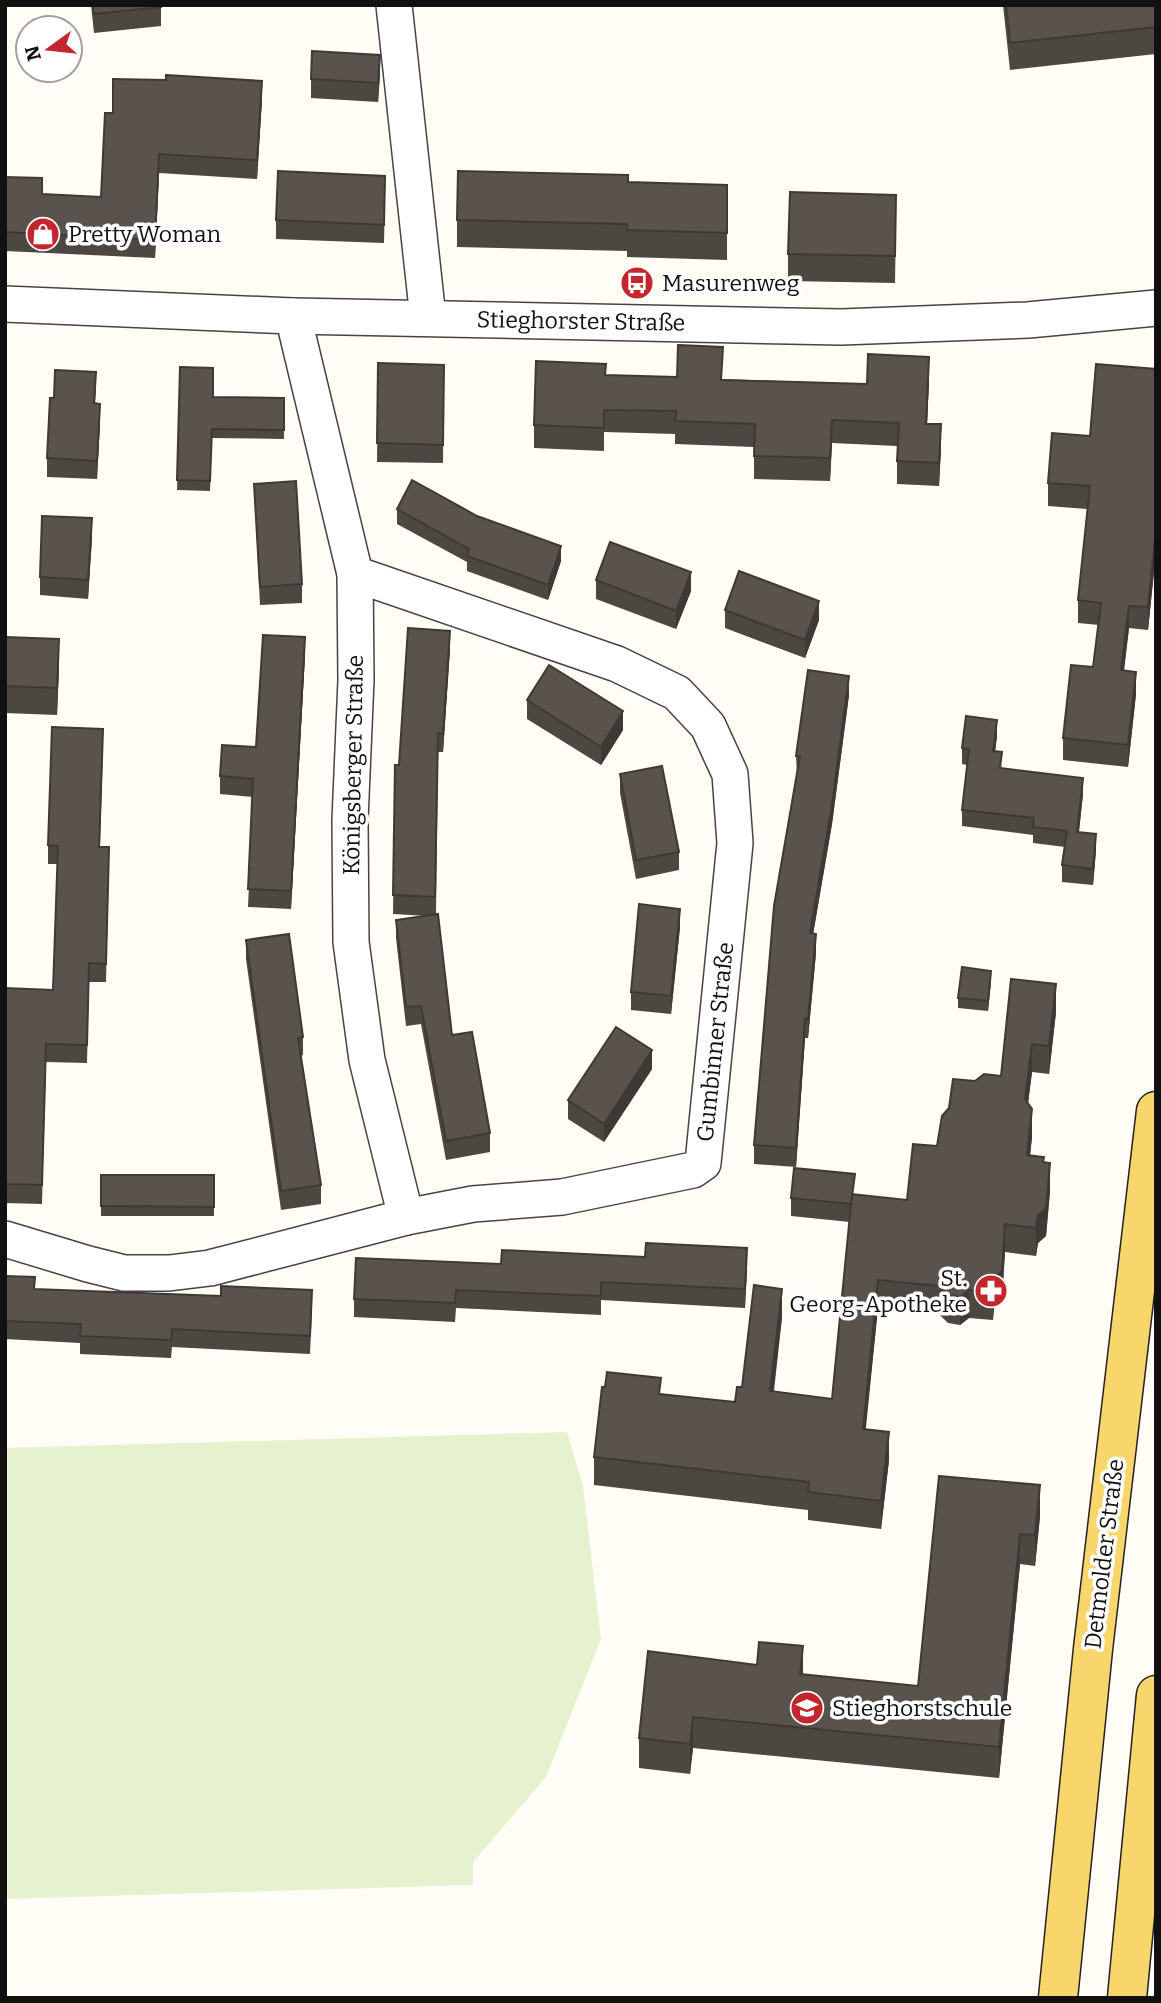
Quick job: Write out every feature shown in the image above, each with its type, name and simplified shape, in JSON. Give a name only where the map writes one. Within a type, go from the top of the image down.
[{"type":"main road","name":"Detmolder Straße","points":[[1058,1998],[1094,1636],[1156,1111]]},
{"type":"main road","points":[[1127,1998],[1156,1695]]},
{"type":"street","points":[[394,5],[428,318]]},
{"type":"street","name":"Stieghorster Straße","points":[[5,304],[293,316],[841,327],[1028,320],[1156,307]]},
{"type":"street","name":"Königsberger Straße","points":[[293,316],[355,574],[356,680],[350,820],[351,942],[367,1060],[406,1217]]},
{"type":"street","name":"Gumbinner Straße","points":[[5,1239],[88,1265],[124,1273],[169,1273],[210,1268],[406,1217],[472,1204],[562,1197],[693,1170],[703,1163],[735,843],[730,774],[708,726],[677,693],[617,664],[355,574]]},
{"type":"green space","points":[[567,1432],[583,1486],[601,1639],[546,1777],[473,1862],[473,1885],[5,1899],[5,1448]]},
{"type":"building","points":[[93,5],[161,5],[161,7],[94,14]]},
{"type":"building","points":[[1006,5],[1156,5],[1156,27],[1010,43]]},
{"type":"building","points":[[312,51],[380,55],[378,83],[311,79]]},
{"type":"building","points":[[166,75],[262,81],[257,160],[159,154],[155,240],[5,232],[5,177],[42,178],[42,194],[101,197],[105,113],[113,113],[113,79],[166,80]]},
{"type":"building","points":[[278,171],[385,176],[384,225],[276,220]]},
{"type":"building","points":[[458,171],[628,175],[628,182],[727,185],[727,233],[627,230],[627,224],[457,220]]},
{"type":"building","points":[[790,192],[896,195],[895,256],[788,254]]},
{"type":"building","points":[[678,345],[723,347],[721,380],[867,384],[868,354],[929,357],[926,424],[941,424],[939,463],[897,461],[899,423],[832,420],[830,458],[754,456],[755,424],[675,421],[676,411],[604,410],[604,428],[534,425],[536,361],[606,364],[605,375],[677,377]]},
{"type":"building","points":[[378,363],[444,365],[443,445],[377,443]]},
{"type":"building","points":[[1096,364],[1156,369],[1156,530],[1148,607],[1129,606],[1121,670],[1136,672],[1128,745],[1063,738],[1071,665],[1093,667],[1101,603],[1078,600],[1090,486],[1048,483],[1052,433],[1090,436]]},
{"type":"building","points":[[180,367],[213,368],[213,397],[284,398],[284,430],[212,429],[210,481],[177,480]]},
{"type":"building","points":[[55,370],[96,372],[94,403],[100,404],[97,461],[47,458],[50,398],[54,398]]},
{"type":"building","points":[[412,480],[477,516],[561,546],[548,585],[467,556],[469,549],[397,509]]},
{"type":"building","points":[[296,481],[302,584],[260,587],[254,484]]},
{"type":"building","points":[[42,516],[92,518],[88,580],[40,577]]},
{"type":"building","points":[[610,542],[691,572],[676,611],[596,580]]},
{"type":"building","points":[[739,571],[819,601],[805,640],[725,610]]},
{"type":"building","points":[[408,628],[450,631],[443,734],[438,733],[435,897],[393,895],[395,765],[399,765]]},
{"type":"building","points":[[263,635],[305,637],[291,891],[248,889],[253,779],[220,776],[222,745],[256,747]]},
{"type":"building","points":[[5,637],[59,639],[57,688],[5,686]]},
{"type":"building","points":[[549,665],[623,711],[601,747],[527,700]]},
{"type":"building","points":[[808,670],[849,676],[832,805],[810,933],[816,934],[808,1019],[805,1019],[796,1148],[754,1145],[774,906],[800,756],[796,756]]},
{"type":"building","points":[[966,716],[997,720],[993,751],[1002,752],[1000,768],[1083,778],[1077,832],[1096,834],[1093,869],[1062,865],[1067,831],[1033,827],[1034,818],[962,810],[969,749],[962,748]]},
{"type":"building","points":[[52,727],[103,729],[99,847],[109,847],[106,964],[89,963],[87,1045],[46,1044],[42,1185],[5,1184],[5,988],[53,990],[58,846],[48,845]]},
{"type":"building","points":[[662,766],[679,852],[636,860],[620,774]]},
{"type":"building","points":[[639,904],[680,909],[671,996],[631,992]]},
{"type":"building","points":[[438,914],[452,1035],[472,1032],[490,1133],[446,1141],[421,1006],[406,1007],[396,920]]},
{"type":"building","points":[[289,934],[303,1037],[298,1038],[321,1185],[281,1191],[246,940]]},
{"type":"building","points":[[962,967],[991,971],[988,1001],[958,998]]},
{"type":"building","points":[[1011,979],[1056,984],[1049,1046],[1032,1044],[1025,1099],[1032,1109],[1027,1155],[1044,1157],[1043,1162],[1050,1163],[1046,1209],[1038,1215],[1036,1228],[1005,1224],[1002,1271],[994,1278],[993,1292],[969,1290],[960,1297],[948,1295],[939,1286],[878,1280],[863,1429],[889,1432],[881,1501],[808,1492],[809,1482],[594,1457],[602,1387],[605,1387],[607,1372],[661,1378],[659,1394],[735,1402],[737,1387],[742,1387],[754,1285],[782,1289],[770,1391],[832,1399],[852,1194],[907,1200],[913,1144],[937,1146],[942,1116],[949,1108],[953,1079],[975,1081],[984,1074],[1001,1076]]},
{"type":"building","points":[[616,1027],[652,1050],[604,1124],[568,1100]]},
{"type":"building","points":[[794,1168],[855,1174],[851,1204],[791,1198]]},
{"type":"building","points":[[101,1175],[214,1175],[214,1207],[101,1206]]},
{"type":"building","points":[[646,1243],[747,1248],[745,1289],[601,1282],[601,1296],[456,1290],[455,1303],[354,1299],[356,1258],[501,1264],[502,1250],[645,1257]]},
{"type":"building","points":[[5,1276],[35,1277],[34,1289],[221,1296],[221,1286],[312,1290],[310,1336],[172,1329],[171,1340],[80,1336],[81,1324],[5,1321]]},
{"type":"building","points":[[939,1476],[1040,1485],[1035,1535],[1020,1534],[999,1747],[693,1717],[690,1744],[639,1738],[648,1651],[757,1665],[759,1642],[803,1646],[800,1674],[918,1686]]},
{"type":"place","name":"Pretty Woman","points":[[43,234]]},
{"type":"place","name":"Masurenweg","points":[[637,283]]},
{"type":"place","name":"St. Georg-Apotheke","points":[[991,1291]]},
{"type":"place","name":"Stieghorstschule","points":[[807,1708]]}]
